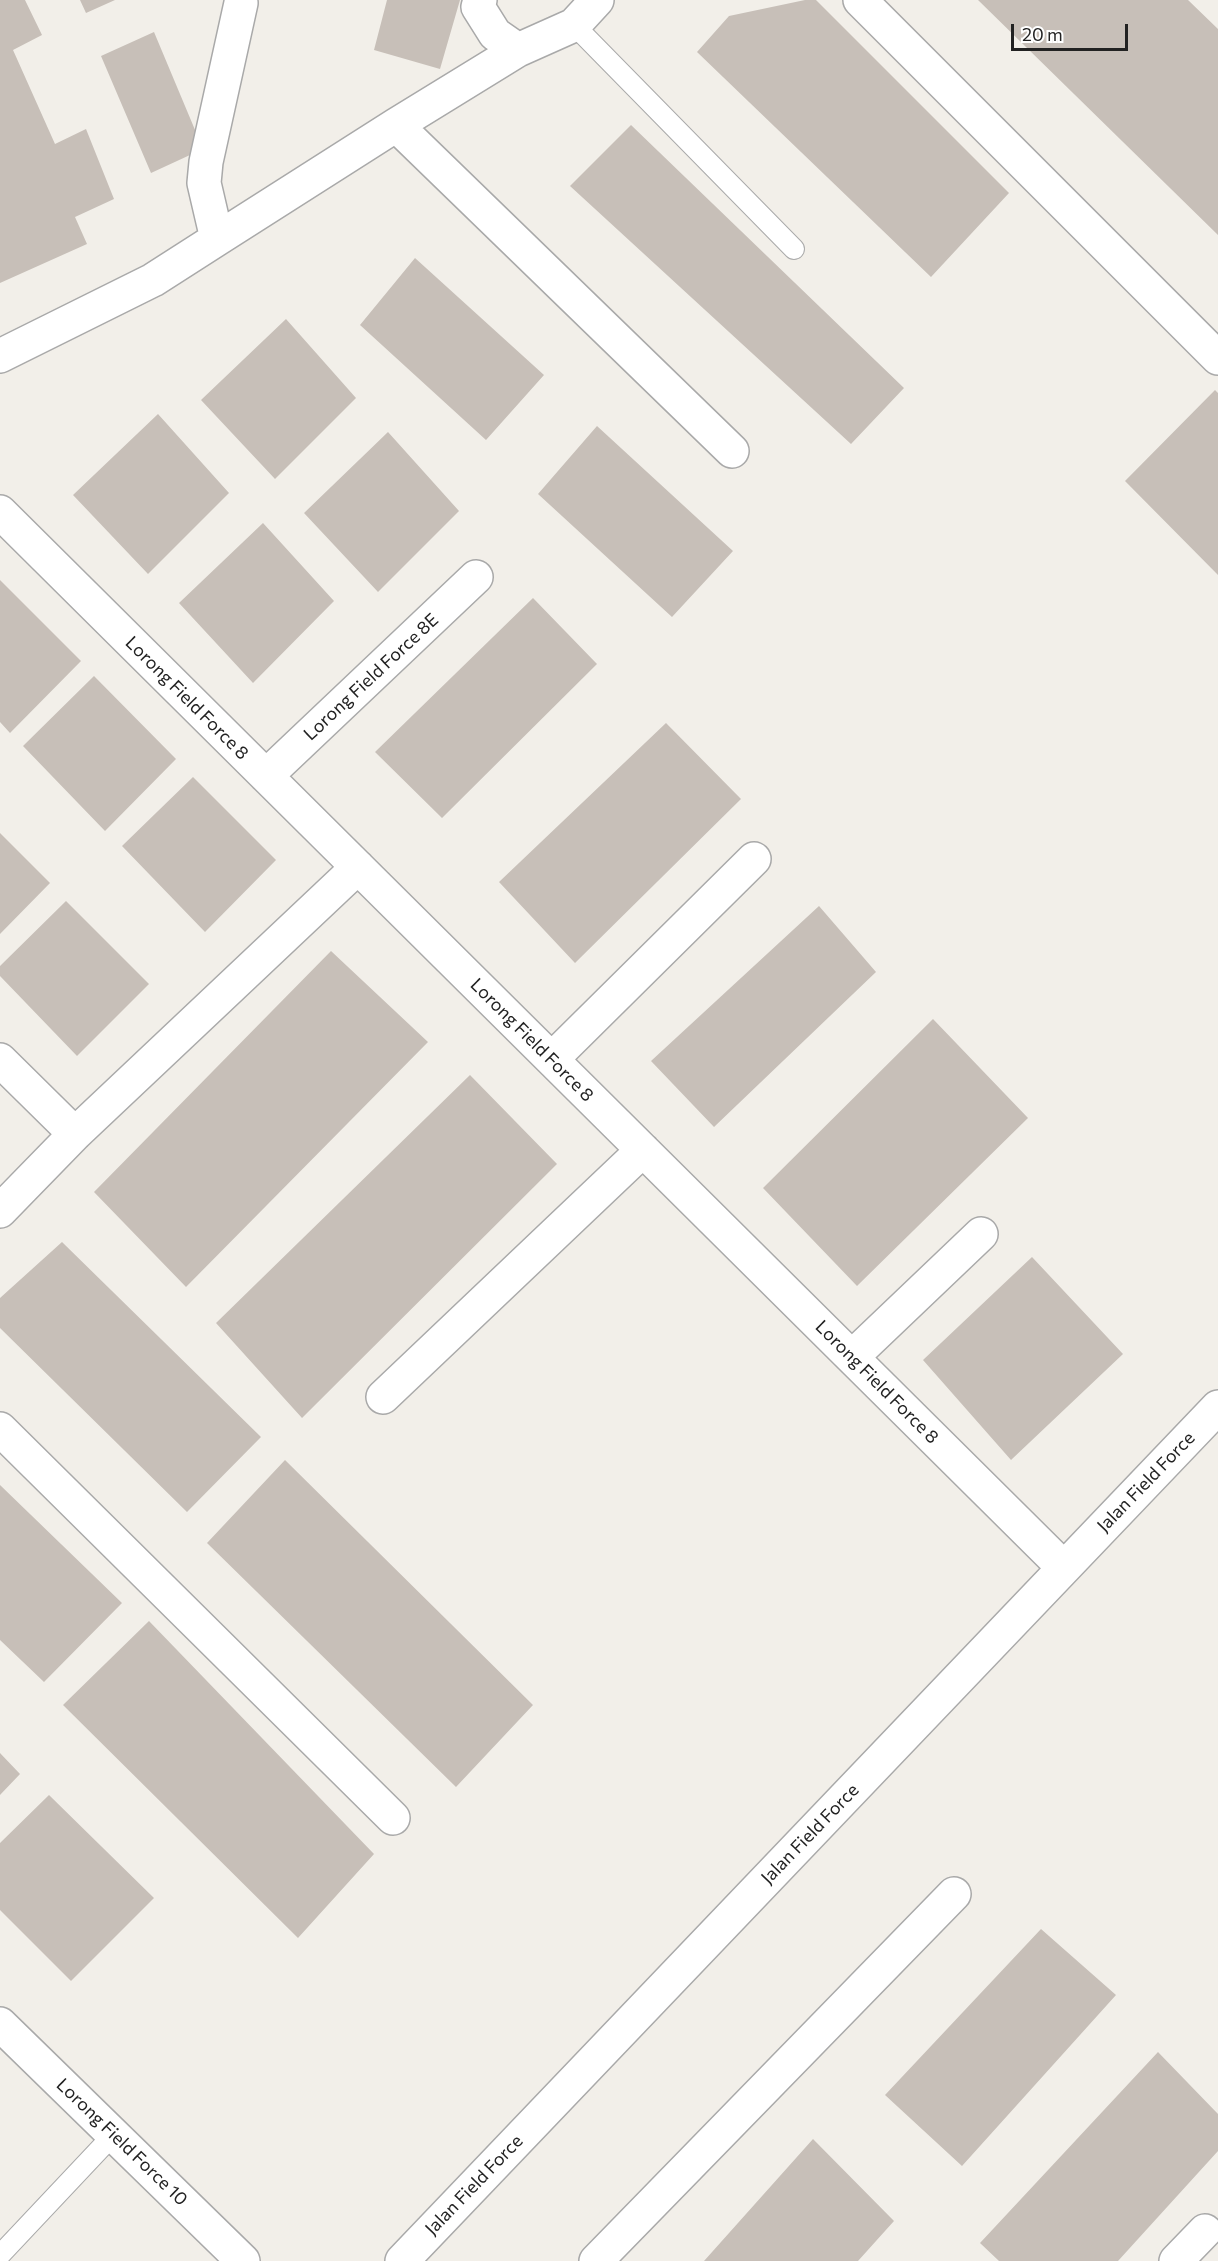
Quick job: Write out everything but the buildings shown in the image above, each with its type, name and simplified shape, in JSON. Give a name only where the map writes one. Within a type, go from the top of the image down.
[{"type":"street","points":[[480,0],[478,7],[495,34],[518,50]]},
{"type":"street","points":[[0,356],[153,279],[518,50],[574,25],[597,0]]},
{"type":"street","points":[[860,0],[1218,358]]},
{"type":"street","points":[[217,239],[204,183],[206,162],[241,3]]},
{"type":"street","points":[[396,125],[732,451]]},
{"type":"street","name":"Lorong Field Force 8","points":[[0,512],[1064,1568]]},
{"type":"street","name":"Lorong Field Force 8E","points":[[266,776],[476,577]]},
{"type":"street","points":[[552,1059],[754,859]]},
{"type":"street","points":[[0,1211],[75,1134],[358,867]]},
{"type":"street","points":[[0,1060],[75,1134]]},
{"type":"street","points":[[382,1396],[643,1150]]},
{"type":"street","points":[[852,1357],[981,1234]]},
{"type":"street","name":"Jalan Field Force","points":[[402,2261],[1218,1407]]},
{"type":"street","points":[[0,1429],[393,1818]]},
{"type":"street","points":[[596,2261],[954,1894]]},
{"type":"street","name":"Lorong Field Force 10","points":[[0,2024],[243,2261]]},
{"type":"street","points":[[1176,2261],[1205,2231]]},
{"type":"lane","points":[[574,25],[794,249]]},
{"type":"lane","points":[[0,2255],[114,2134]]}]
